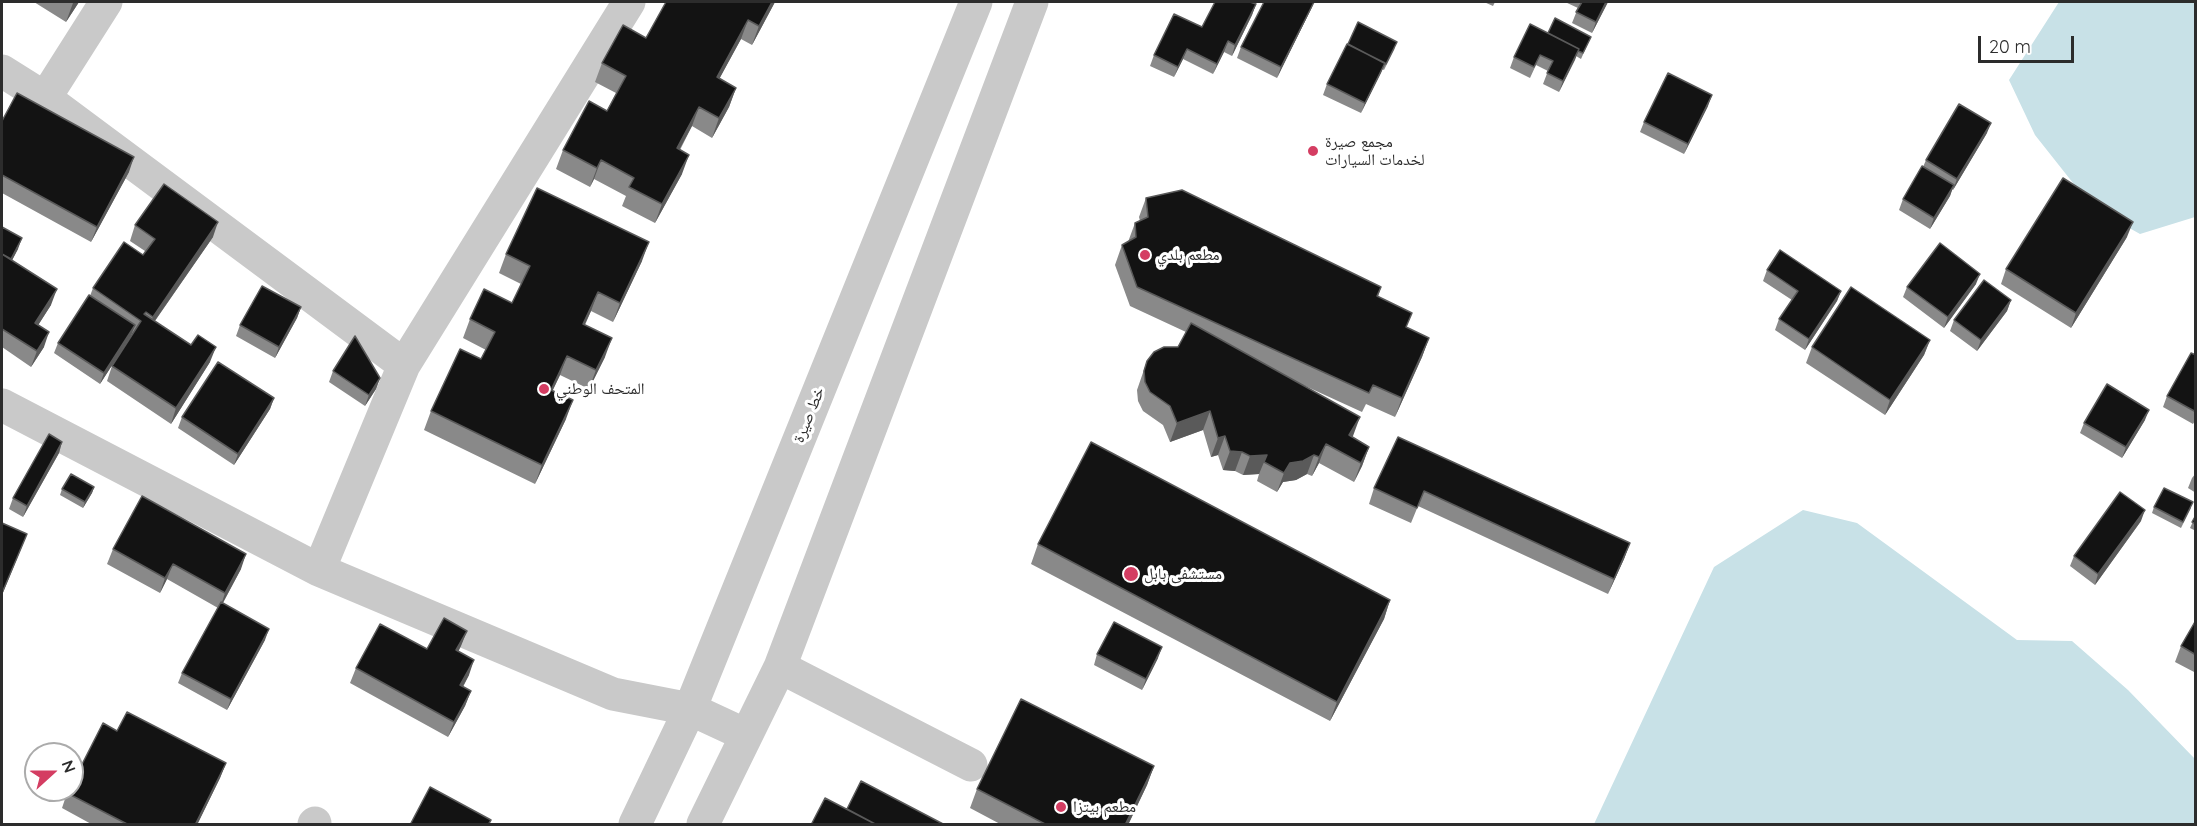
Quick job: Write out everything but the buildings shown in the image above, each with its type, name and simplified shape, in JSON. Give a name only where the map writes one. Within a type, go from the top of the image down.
[{"type":"street","points":[[45,98],[106,2]]},
{"type":"street","points":[[319,570],[404,365],[629,2]]},
{"type":"street","name":"خط صيرة","points":[[635,825],[690,709],[976,2]]},
{"type":"street","points":[[703,825],[780,668],[1032,2]]},
{"type":"street","points":[[2,71],[45,98],[404,365]]},
{"type":"street","points":[[2,405],[319,570],[613,694],[690,709],[746,735]]},
{"type":"street","points":[[780,668],[971,765]]},
{"type":"water","points":[[2059,2],[2195,2],[2195,217],[2140,234],[2092,207],[2035,135],[2009,80]]},
{"type":"water","points":[[1803,510],[1857,523],[2017,640],[2072,641],[2128,690],[2195,759],[2195,824],[1594,824],[1714,567]]},
{"type":"place","name":"مجمع صيرة لخدمات السيارات","points":[[1313,151]]},
{"type":"place","name":"مطعم بلدي","points":[[1145,255]]},
{"type":"place","name":"المتحف الوطني","points":[[544,389]]},
{"type":"place","name":"مستشفى بابل","points":[[1131,574]]},
{"type":"place","name":"مطعم بيتزا","points":[[1061,807]]}]
